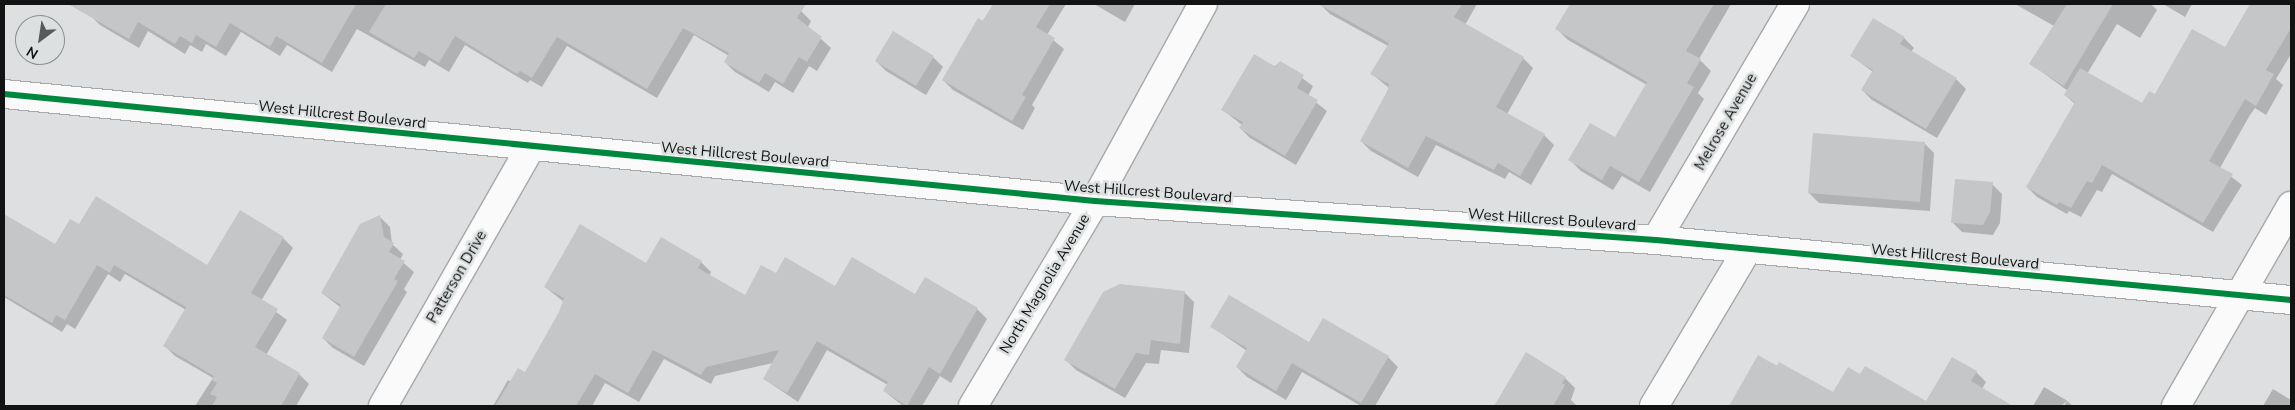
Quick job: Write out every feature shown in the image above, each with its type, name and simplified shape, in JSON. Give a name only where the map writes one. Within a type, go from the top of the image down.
[{"type":"street","name":"North Magnolia Avenue","points":[[973,406],[1095,201],[1203,4]]},
{"type":"street","name":"Melrose Avenue","points":[[1656,240],[1795,4]]},
{"type":"street","name":"West Hillcrest Boulevard","points":[[4,94],[1095,201],[1656,240],[2291,300]]},
{"type":"street","name":"Patterson Drive","points":[[383,406],[531,147]]},
{"type":"street","points":[[2176,406],[2291,206]]},
{"type":"street","points":[[1654,406],[1747,250]]},
{"type":"building","points":[[68,4],[356,4],[322,63],[276,36],[270,47],[230,23],[216,47],[196,35],[192,43],[180,36],[175,44],[138,22],[129,39]]},
{"type":"building","points":[[386,4],[806,4],[797,18],[822,37],[807,62],[799,57],[783,84],[765,73],[759,83],[724,62],[729,53],[683,28],[647,89],[557,37],[532,78],[520,71],[517,74],[455,36],[439,63],[419,51],[414,58],[369,32]]},
{"type":"building","points":[[993,4],[1050,4],[1036,27],[1055,38],[1022,95],[1026,97],[1012,121],[942,80],[978,18],[983,21]]},
{"type":"building","points":[[1318,4],[1462,4],[1454,17],[1524,57],[1496,107],[1545,134],[1520,176],[1498,163],[1494,170],[1426,136],[1408,168],[1360,141],[1387,92],[1389,84],[1370,74],[1389,43]]},
{"type":"building","points":[[1570,4],[1714,4],[1686,51],[1701,59],[1687,83],[1694,87],[1639,182],[1610,166],[1602,180],[1568,160],[1590,123],[1615,137],[1647,82],[1555,29]]},
{"type":"building","points":[[2067,4],[2113,4],[2064,86],[2029,64]]},
{"type":"building","points":[[2250,4],[2291,4],[2291,28],[2266,70],[2274,74],[2256,106],[2245,99],[2209,161],[2233,174],[2203,223],[2102,165],[2092,183],[2087,181],[2071,208],[2059,202],[2057,205],[2026,187],[2075,102],[2064,95],[2080,68],[2142,103],[2149,91],[2155,94],[2192,29],[2225,47]]},
{"type":"building","points":[[1873,18],[1905,37],[1900,44],[1957,78],[1926,129],[1861,90],[1873,70],[1850,56]]},
{"type":"building","points":[[893,31],[934,56],[916,86],[875,61]]},
{"type":"building","points":[[1254,54],[1276,67],[1280,61],[1304,75],[1297,88],[1318,100],[1285,156],[1239,128],[1243,122],[1221,110]]},
{"type":"building","points":[[1813,133],[1925,142],[1920,202],[1808,193]]},
{"type":"building","points":[[1955,179],[1993,182],[1990,212],[1983,225],[1951,223]]},
{"type":"building","points":[[96,196],[207,265],[240,210],[284,237],[251,293],[278,309],[255,347],[300,373],[281,406],[212,406],[217,397],[210,394],[217,383],[212,380],[214,376],[163,346],[186,307],[114,265],[110,273],[97,265],[65,320],[56,315],[52,323],[4,295],[4,214],[55,244],[70,219],[79,224]]},
{"type":"building","points":[[380,215],[384,237],[394,243],[389,252],[405,261],[394,279],[398,281],[354,357],[322,338],[341,305],[321,293],[360,224]]},
{"type":"building","points":[[580,224],[646,263],[661,237],[702,261],[698,268],[745,295],[761,265],[776,273],[785,257],[835,286],[852,257],[915,294],[925,277],[978,308],[940,374],[929,367],[907,406],[883,391],[888,382],[817,341],[787,393],[763,379],[779,350],[706,367],[701,375],[653,350],[628,393],[595,374],[576,406],[495,406],[518,368],[525,372],[559,312],[564,298],[544,287]]},
{"type":"building","points":[[1120,284],[1185,291],[1180,344],[1151,340],[1149,355],[1136,353],[1115,389],[1064,360],[1103,292]]},
{"type":"building","points":[[1229,295],[1309,342],[1323,318],[1389,356],[1361,403],[1292,363],[1276,391],[1236,367],[1247,348],[1210,327]]},
{"type":"building","points":[[1526,352],[1566,377],[1562,383],[1565,385],[1553,406],[1494,406]]},
{"type":"building","points":[[1758,355],[1777,366],[1779,362],[1833,392],[1848,367],[1860,374],[1865,366],[1926,401],[1952,357],[1977,371],[1971,381],[2013,406],[1729,406]]},
{"type":"cycle path","points":[[4,94],[1095,201],[1656,240],[2291,300]]}]
